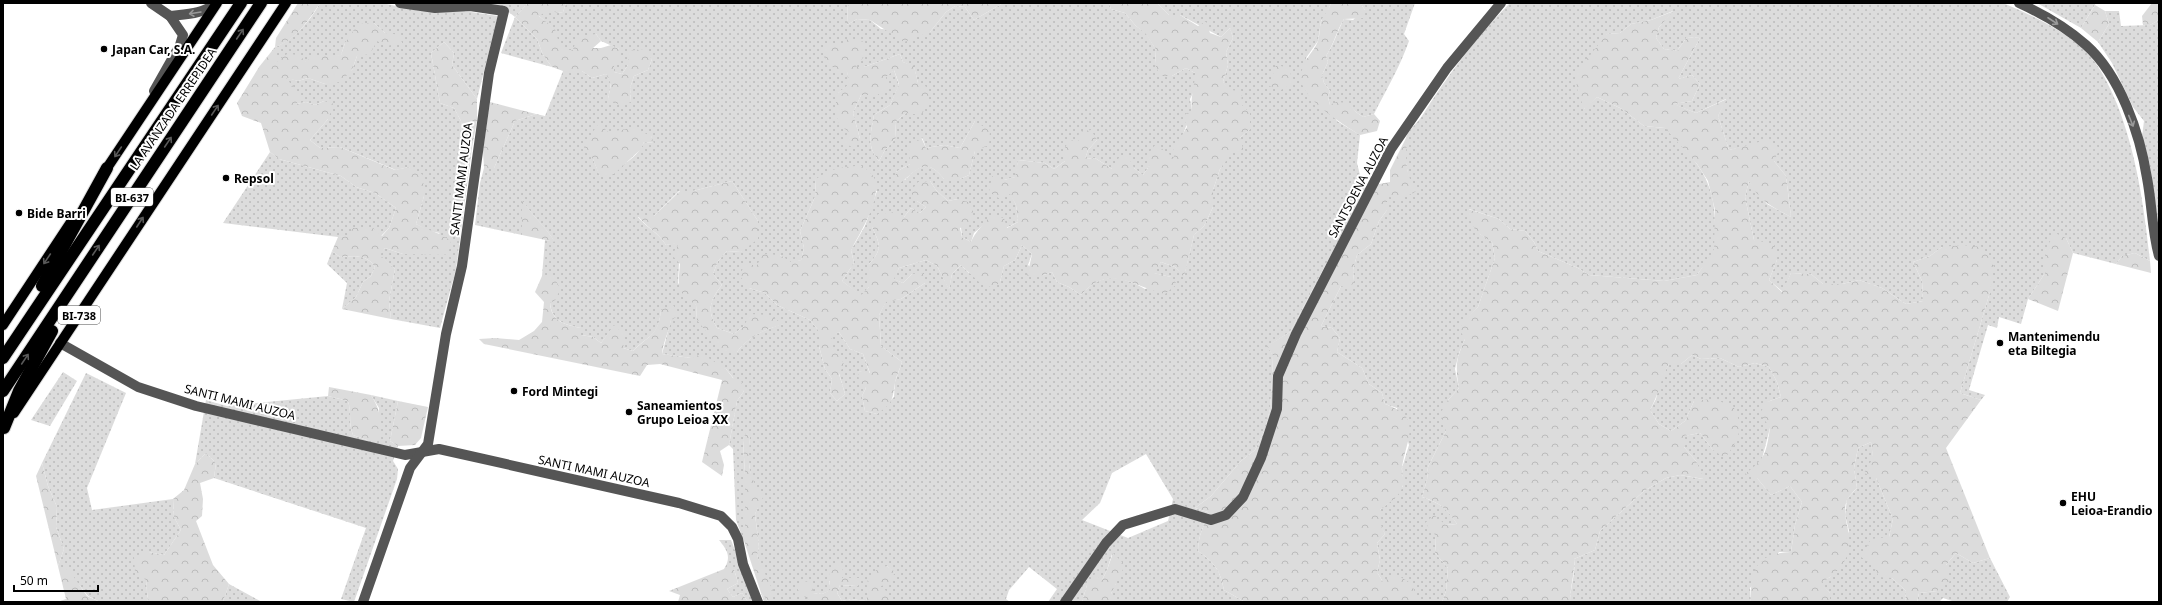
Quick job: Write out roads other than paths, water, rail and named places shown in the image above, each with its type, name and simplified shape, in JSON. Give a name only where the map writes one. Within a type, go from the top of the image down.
[{"type":"highway","name":"LA AVANZADA ERREPIDEA","points":[[3,358],[241,3]]},
{"type":"highway","name":"LA AVANZADA ERREPIDEA","points":[[3,391],[261,3]]},
{"type":"highway","points":[[18,334],[37,295],[107,168]]},
{"type":"highway","points":[[3,429],[19,391],[54,327],[63,301]]},
{"type":"main road","points":[[3,325],[217,3]]},
{"type":"main road","name":"BI-738","points":[[3,429],[286,3]]},
{"type":"street","points":[[137,123],[182,39],[182,31],[170,16],[151,3]]},
{"type":"street","points":[[170,16],[199,13],[217,3]]},
{"type":"street","name":"SANTI MAMI AUZOA","points":[[363,602],[410,468],[428,444],[446,334],[462,266],[489,74],[504,11],[470,6],[435,8],[400,3]]},
{"type":"street","name":"SANTSOENA AUZOA","points":[[1065,602],[1106,543],[1123,526],[1175,509],[1211,520],[1226,515],[1242,497],[1265,445],[1277,409],[1278,376],[1296,334],[1391,149],[1447,68],[1501,3]]},
{"type":"street","points":[[2019,3],[2045,16],[2087,45],[2102,62],[2114,82],[2130,117],[2143,156],[2159,256]]},
{"type":"street","name":"SANTI MAMI AUZOA","points":[[60,343],[138,387],[196,406],[405,455],[439,449],[679,503],[721,516],[732,527],[738,539],[743,564],[758,602]]},
{"type":"place","name":"Japan Car, S.A.","points":[[104,49]]},
{"type":"place","name":"Repsol","points":[[226,178]]},
{"type":"place","name":"Bide Barri","points":[[19,213]]},
{"type":"place","name":"Mantenimendu eta Biltegia","points":[[2000,343]]},
{"type":"place","name":"Ford Mintegi","points":[[514,391]]},
{"type":"place","name":"Saneamientos Grupo Leioa XX","points":[[629,412]]},
{"type":"place","name":"EHU Leioa-Erandio","points":[[2063,503]]}]
